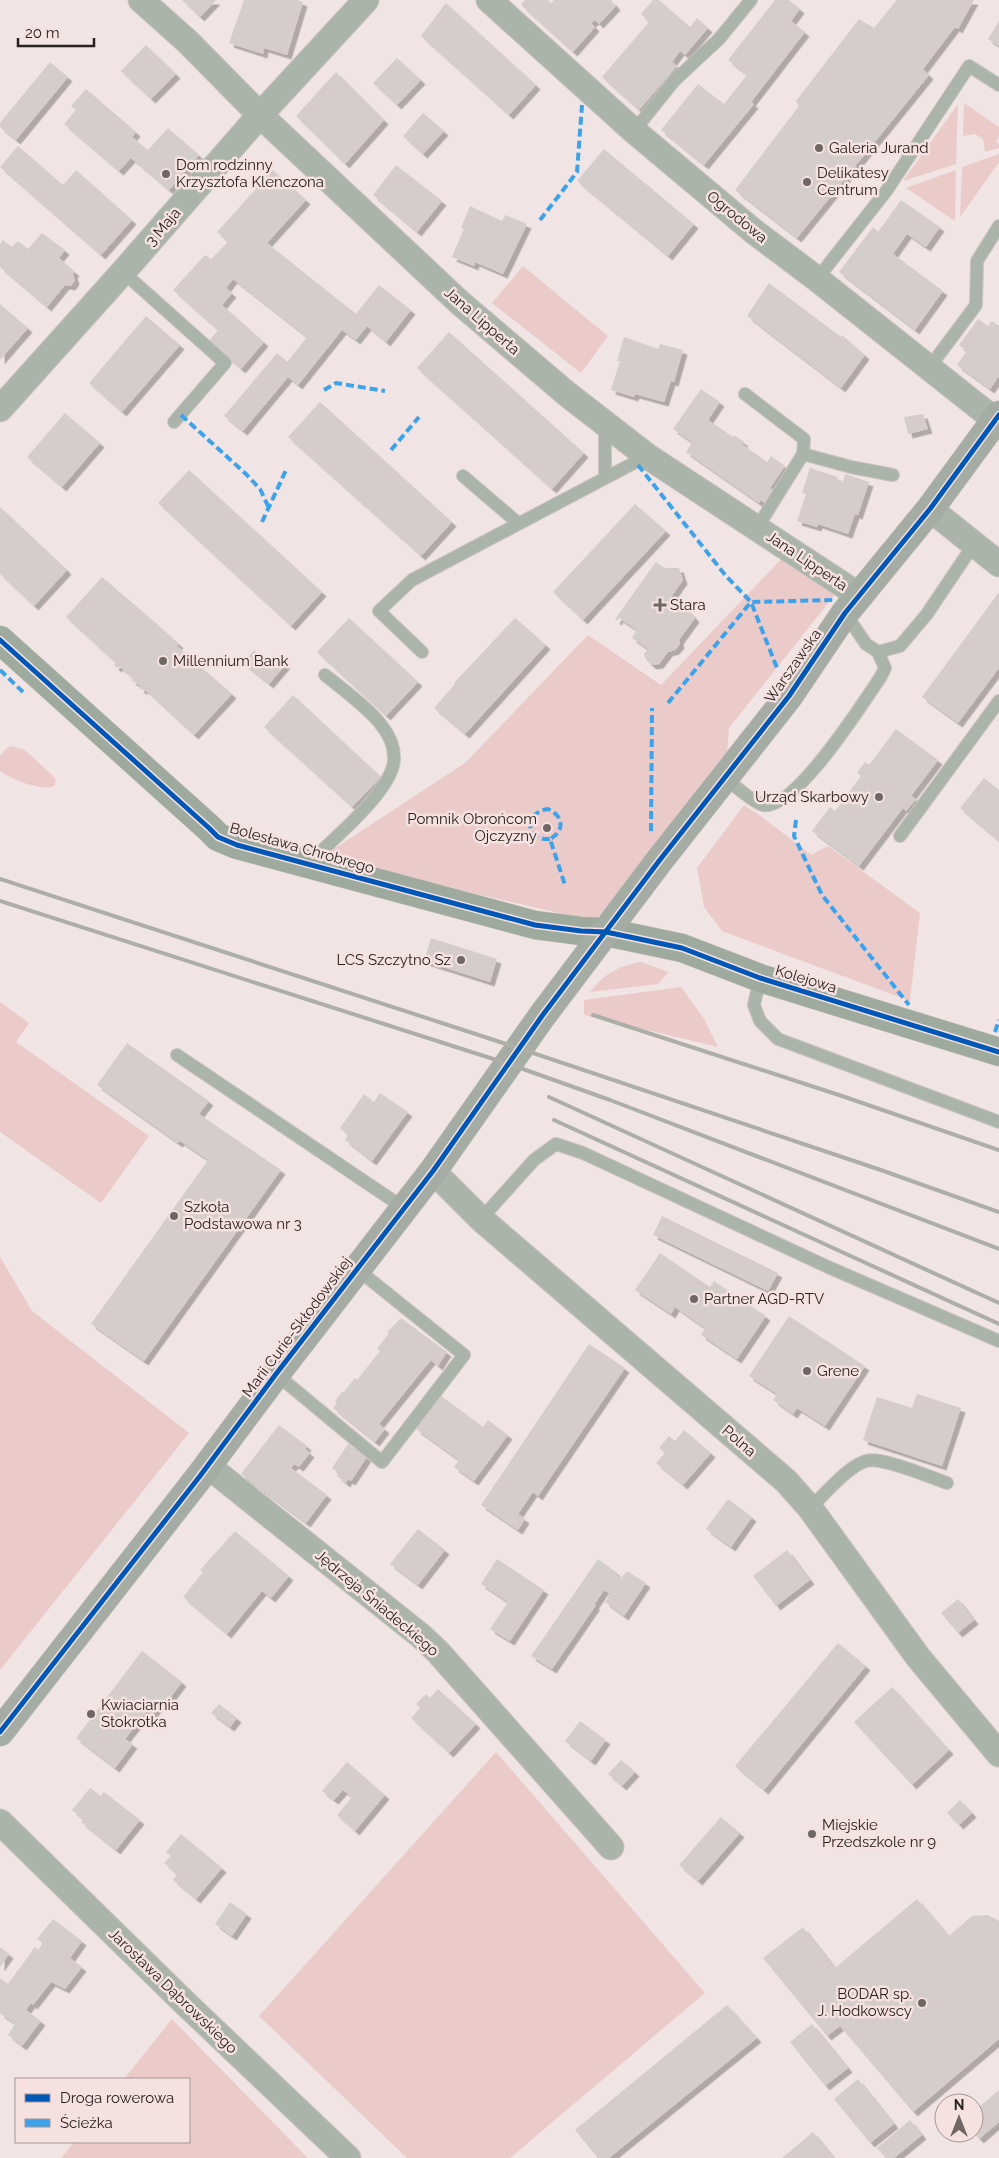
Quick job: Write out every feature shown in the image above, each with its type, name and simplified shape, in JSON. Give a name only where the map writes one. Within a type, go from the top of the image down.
[{"type":"main road","name":"Warszawska","points":[[606,932],[659,861],[726,778],[853,605],[930,509],[997,418]]},
{"type":"main road","name":"Marii Curie-Skłodowskiej","points":[[0,1732],[208,1466],[276,1374],[433,1170],[542,1016],[606,932]]},
{"type":"street","name":"Jana Lipperta","points":[[141,0],[188,42],[260,115],[458,302],[605,426],[647,456],[757,528],[853,605]]},
{"type":"street","name":"3 Maja","points":[[0,409],[260,115],[366,0]]},
{"type":"street","name":"Ogrodowa","points":[[501,4],[634,131],[760,236],[929,368],[997,418]]},
{"type":"street","points":[[930,509],[999,564]]},
{"type":"street","name":"Bolesława Chrobrego","points":[[4,650],[218,837],[237,845],[308,865],[535,925],[606,932]]},
{"type":"street","name":"Kolejowa","points":[[606,932],[682,948],[760,978],[999,1052]]},
{"type":"street","name":"Polna","points":[[433,1170],[481,1219],[786,1481],[810,1508],[918,1657],[999,1754]]},
{"type":"street","name":"Jędrzeja Śniadeckiego","points":[[208,1466],[421,1636],[438,1652],[611,1847]]},
{"type":"street","name":"Jarosława Dąbrowskiego","points":[[0,1822],[187,2005],[348,2158]]},
{"type":"lane","points":[[634,131],[674,81],[719,39],[752,0]]},
{"type":"lane","points":[[817,279],[888,190],[969,66],[999,85]]},
{"type":"lane","points":[[929,368],[976,305],[976,261],[999,226]]},
{"type":"lane","points":[[123,272],[225,363],[174,422]]},
{"type":"lane","points":[[745,394],[804,439],[803,454],[757,528]]},
{"type":"lane","points":[[605,426],[605,476]]},
{"type":"lane","points":[[803,454],[851,467],[892,475]]},
{"type":"lane","points":[[422,652],[379,611],[412,580],[605,476],[647,456]]},
{"type":"lane","points":[[463,476],[518,523]]},
{"type":"lane","points":[[878,652],[900,646],[932,606],[974,544]]},
{"type":"lane","points":[[726,778],[762,805],[776,805],[805,781],[833,744],[880,678],[885,668],[878,652],[866,644],[853,605]]},
{"type":"lane","points":[[308,865],[375,799],[389,778],[395,759],[391,739],[381,724],[325,674]]},
{"type":"lane","points":[[900,836],[999,701]]},
{"type":"lane","points":[[760,978],[754,1005],[760,1020],[778,1039],[999,1122]]},
{"type":"lane","points":[[177,1055],[404,1208]]},
{"type":"lane","points":[[481,1219],[534,1160],[556,1144],[582,1153],[828,1268],[999,1340]]},
{"type":"lane","points":[[276,1374],[382,1462],[464,1355],[357,1269]]},
{"type":"lane","points":[[810,1508],[856,1465],[867,1460],[881,1461],[947,1483]]},
{"type":"shaded area","points":[[964,103],[999,127],[999,136],[996,142],[999,144],[999,148],[985,152],[983,139],[975,134],[963,136]]},
{"type":"shaded area","points":[[958,104],[956,164],[903,181]]},
{"type":"shaded area","points":[[999,154],[999,162],[960,217],[962,167]]},
{"type":"shaded area","points":[[956,170],[955,221],[906,188]]},
{"type":"shaded area","points":[[523,266],[608,336],[581,373],[492,303]]},
{"type":"shaded area","points":[[787,553],[837,592],[729,728],[725,778],[594,921],[320,858],[465,763],[588,635],[661,685]]},
{"type":"shaded area","points":[[11,746],[25,750],[54,777],[56,781],[54,786],[35,786],[11,778],[0,771],[0,756]]},
{"type":"shaded area","points":[[744,805],[811,855],[828,846],[920,913],[910,1001],[722,931],[704,907],[697,868]]},
{"type":"shaded area","points":[[641,962],[669,972],[658,984],[590,992],[612,972]]},
{"type":"shaded area","points":[[681,987],[704,1019],[718,1047],[584,1015],[584,1000]]},
{"type":"shaded area","points":[[0,1002],[29,1023],[16,1042],[149,1136],[101,1203],[0,1132]]},
{"type":"shaded area","points":[[0,1257],[32,1311],[189,1433],[0,1670]]},
{"type":"shaded area","points":[[496,1752],[705,1993],[510,2158],[407,2158],[259,2016]]},
{"type":"shaded area","points":[[172,2019],[308,2158],[61,2158],[73,2143],[190,2143],[190,2078],[125,2078]]},
{"type":"building","points":[[182,0],[216,0],[200,17]]},
{"type":"building","points":[[244,0],[298,0],[303,2],[287,55],[264,48],[263,54],[229,43]]},
{"type":"building","points":[[525,0],[548,0],[551,3],[554,0],[611,0],[616,6],[599,24],[595,20],[591,23],[595,27],[573,52],[521,5]]},
{"type":"building","points":[[653,0],[659,0],[690,27],[697,18],[708,28],[685,55],[680,51],[672,62],[677,66],[639,110],[602,77],[649,22],[641,14]]},
{"type":"building","points":[[775,0],[789,0],[800,9],[791,21],[805,32],[751,102],[754,104],[704,165],[661,130],[698,84],[724,104],[747,75],[728,60]]},
{"type":"building","name":"Galeria Jurand","points":[[897,0],[974,0],[958,29],[955,27],[923,69],[929,75],[797,238],[735,190],[799,106],[796,101],[859,19],[874,28]]},
{"type":"building","points":[[446,3],[536,85],[509,115],[421,36]]},
{"type":"building","points":[[999,21],[999,46],[988,39]]},
{"type":"building","points":[[146,45],[176,74],[151,99],[121,71]]},
{"type":"building","points":[[397,58],[421,80],[397,105],[373,83]]},
{"type":"building","points":[[50,62],[68,77],[16,140],[0,127],[0,123]]},
{"type":"building","points":[[336,72],[384,120],[345,164],[296,116]]},
{"type":"building","points":[[86,89],[136,132],[132,137],[148,150],[168,128],[199,155],[169,190],[131,158],[119,171],[64,124],[76,110],[71,106]]},
{"type":"building","points":[[423,113],[444,131],[423,154],[403,136]]},
{"type":"building","points":[[18,146],[63,185],[76,170],[132,220],[101,255],[0,167]]},
{"type":"building","points":[[604,149],[694,224],[668,256],[577,181]]},
{"type":"building","points":[[396,165],[442,201],[417,232],[373,195]]},
{"type":"building","points":[[273,170],[306,200],[267,243],[356,314],[379,285],[411,310],[386,342],[367,326],[356,340],[342,330],[298,385],[288,377],[243,431],[224,416],[277,353],[287,362],[307,337],[233,279],[226,288],[232,293],[222,305],[264,342],[241,369],[209,341],[218,330],[173,290],[205,255],[211,259],[228,242],[217,232]]},
{"type":"building","points":[[901,200],[940,227],[926,247],[907,234],[893,254],[943,291],[915,330],[839,272],[873,227],[878,232]]},
{"type":"building","points":[[470,206],[502,221],[505,215],[527,224],[503,274],[475,262],[474,266],[452,257],[464,229],[461,228]]},
{"type":"building","points":[[42,233],[65,250],[59,258],[75,272],[73,274],[75,280],[71,286],[65,285],[47,307],[0,267],[0,244],[3,240],[12,247],[18,241],[28,249]]},
{"type":"building","points":[[769,283],[841,337],[842,335],[865,355],[841,388],[747,316]]},
{"type":"building","points":[[0,304],[28,328],[0,360]]},
{"type":"building","points":[[146,316],[180,345],[122,412],[89,383]]},
{"type":"building","points":[[978,319],[988,326],[992,321],[999,326],[999,376],[990,389],[957,365],[967,351],[959,345]]},
{"type":"building","points":[[449,332],[584,453],[552,489],[417,368]]},
{"type":"building","points":[[624,337],[658,349],[660,344],[683,350],[674,382],[671,381],[664,402],[635,394],[634,397],[611,390],[620,361],[617,361]]},
{"type":"building","points":[[701,389],[720,402],[708,420],[744,442],[742,444],[767,462],[771,456],[785,466],[770,488],[773,490],[765,503],[761,500],[759,503],[686,452],[692,442],[673,429]]},
{"type":"building","points":[[320,402],[452,522],[421,556],[288,437]]},
{"type":"building","points":[[65,413],[100,443],[62,487],[27,457]]},
{"type":"building","points":[[923,414],[928,429],[908,434],[904,417]]},
{"type":"building","points":[[810,468],[838,477],[837,480],[843,482],[845,474],[869,482],[858,515],[855,514],[848,534],[818,524],[817,527],[797,521],[806,494],[802,493]]},
{"type":"building","points":[[189,470],[322,592],[291,626],[158,503]]},
{"type":"building","points":[[635,504],[666,531],[583,620],[553,592]]},
{"type":"building","points":[[0,507],[67,570],[34,606],[0,574]]},
{"type":"building","points":[[656,562],[665,568],[679,568],[683,580],[666,604],[669,606],[672,601],[680,607],[687,609],[695,618],[679,640],[680,644],[675,650],[668,652],[659,664],[652,665],[646,660],[644,654],[648,649],[632,638],[637,630],[619,618],[617,621],[615,619]]},
{"type":"building","points":[[102,577],[158,625],[179,644],[177,646],[232,694],[194,735],[144,689],[139,688],[141,686],[131,680],[133,678],[119,666],[117,668],[114,665],[116,663],[66,617]]},
{"type":"building","points":[[999,592],[999,668],[958,723],[922,697]]},
{"type":"building","points":[[349,618],[418,682],[386,716],[317,652]]},
{"type":"building","points":[[515,618],[546,645],[465,734],[434,708],[454,683]]},
{"type":"building","points":[[254,650],[269,663],[276,655],[286,664],[269,684],[243,663]]},
{"type":"building","points":[[293,695],[381,777],[352,807],[264,727]]},
{"type":"building","name":"Urząd Skarbowy","points":[[896,729],[938,760],[911,796],[916,799],[906,811],[903,808],[859,866],[812,831],[830,807],[835,811],[861,776],[857,773],[865,762],[869,765]]},
{"type":"building","points":[[984,778],[999,790],[999,841],[960,808]]},
{"type":"building","name":"LCS Szczytno Sz","points":[[431,938],[497,959],[490,982],[424,961]]},
{"type":"building","points":[[127,1043],[209,1101],[199,1114],[281,1170],[144,1361],[91,1324],[208,1160],[180,1141],[178,1143],[97,1085]]},
{"type":"building","points":[[380,1093],[408,1112],[372,1161],[345,1140],[348,1135],[340,1128],[364,1094],[374,1102]]},
{"type":"building","points":[[662,1216],[778,1273],[768,1291],[653,1235]]},
{"type":"building","name":"Partner AGD-RTV","points":[[660,1253],[710,1287],[714,1281],[766,1316],[737,1359],[701,1335],[705,1328],[675,1307],[671,1314],[635,1290]]},
{"type":"building","name":"Grene","points":[[789,1316],[865,1366],[825,1426],[797,1408],[793,1414],[773,1400],[777,1394],[749,1376]]},
{"type":"building","points":[[401,1318],[447,1352],[438,1366],[431,1360],[379,1424],[385,1429],[375,1442],[333,1408],[337,1403],[335,1401],[342,1392],[355,1378],[357,1380],[380,1351],[377,1349],[389,1333],[387,1332]]},
{"type":"building","points":[[589,1344],[625,1368],[538,1496],[533,1492],[518,1514],[525,1519],[518,1530],[481,1505]]},
{"type":"building","points":[[917,1394],[961,1408],[942,1466],[863,1440],[877,1397],[912,1408]]},
{"type":"building","points":[[440,1395],[483,1427],[488,1420],[508,1435],[474,1481],[454,1467],[459,1460],[416,1429]]},
{"type":"building","points":[[279,1425],[307,1446],[305,1449],[310,1453],[299,1467],[294,1464],[291,1468],[327,1495],[306,1523],[241,1474]]},
{"type":"building","points":[[684,1430],[711,1453],[683,1485],[656,1463],[665,1453],[659,1448],[669,1436],[675,1441]]},
{"type":"building","points":[[348,1444],[367,1457],[351,1481],[348,1479],[346,1483],[337,1476],[339,1473],[332,1468]]},
{"type":"building","points":[[728,1499],[752,1517],[731,1547],[706,1529]]},
{"type":"building","points":[[418,1529],[445,1550],[418,1585],[390,1564]]},
{"type":"building","points":[[235,1531],[289,1576],[271,1598],[262,1591],[227,1634],[183,1597],[203,1572],[200,1570]]},
{"type":"building","points":[[787,1550],[810,1580],[776,1606],[753,1576]]},
{"type":"building","points":[[497,1559],[544,1590],[510,1641],[490,1629],[508,1602],[481,1584]]},
{"type":"building","points":[[598,1559],[621,1578],[627,1571],[646,1583],[624,1616],[605,1602],[610,1594],[604,1590],[594,1605],[596,1605],[552,1669],[531,1656]]},
{"type":"building","points":[[958,1599],[974,1620],[958,1633],[941,1613]]},
{"type":"building","points":[[838,1643],[866,1666],[764,1790],[735,1766]]},
{"type":"building","points":[[142,1651],[182,1682],[164,1706],[160,1703],[152,1715],[147,1711],[125,1739],[133,1744],[115,1768],[76,1738]]},
{"type":"building","points":[[892,1687],[949,1750],[912,1785],[854,1722]]},
{"type":"building","points":[[438,1689],[476,1724],[449,1753],[411,1718],[420,1708],[416,1704],[426,1694],[430,1698]]},
{"type":"building","points":[[219,1704],[237,1718],[230,1727],[211,1713]]},
{"type":"building","points":[[580,1721],[606,1740],[591,1761],[565,1741]]},
{"type":"building","points":[[621,1760],[635,1772],[622,1786],[608,1774]]},
{"type":"building","points":[[347,1762],[385,1795],[355,1831],[337,1815],[352,1797],[343,1790],[334,1800],[322,1791]]},
{"type":"building","points":[[90,1788],[101,1796],[104,1792],[140,1820],[116,1850],[81,1822],[83,1819],[72,1810]]},
{"type":"building","points":[[960,1800],[972,1813],[959,1825],[947,1813]]},
{"type":"building","points":[[721,1817],[740,1833],[698,1881],[679,1865]]},
{"type":"building","points":[[181,1834],[222,1868],[196,1899],[173,1880],[177,1874],[164,1863],[171,1856],[166,1852]]},
{"type":"building","points":[[917,1899],[949,1936],[972,1916],[988,1915],[999,1921],[999,2039],[913,2112],[840,2026],[827,2036],[763,1958],[803,1927],[835,1968]]},
{"type":"building","points":[[230,1902],[247,1914],[232,1936],[215,1924]]},
{"type":"building","points":[[53,1919],[82,1941],[70,1958],[82,1967],[65,1989],[51,1982],[33,2005],[31,2003],[26,2010],[41,2021],[22,2046],[8,2035],[15,2024],[0,2013],[0,1978],[8,1984],[35,1947],[38,1950],[43,1943],[37,1939]]},
{"type":"building","points":[[0,1947],[9,1954],[0,1967]]},
{"type":"building","points":[[727,2005],[757,2038],[609,2158],[598,2158],[575,2130]]},
{"type":"building","points":[[812,2024],[848,2068],[825,2086],[790,2042]]},
{"type":"building","points":[[858,2079],[894,2124],[870,2143],[834,2099]]},
{"type":"building","points":[[999,2090],[999,2122],[984,2135],[984,2103]]},
{"type":"building","points":[[910,2120],[922,2135],[894,2158],[886,2158],[877,2148]]},
{"type":"building","points":[[813,2132],[834,2158],[782,2158]]},
{"type":"railway","points":[[0,879],[494,1040],[878,1169],[999,1212]]},
{"type":"railway","points":[[0,901],[509,1064],[610,1100],[999,1249]]},
{"type":"railway","points":[[593,1015],[842,1096],[999,1150]]},
{"type":"railway","points":[[549,1097],[999,1303]]},
{"type":"railway","points":[[554,1120],[999,1324]]},
{"type":"marked path","points":[[540,220],[577,172],[582,105]]},
{"type":"marked path","points":[[324,390],[336,383],[385,391]]},
{"type":"marked path","points":[[181,415],[246,474],[260,489],[269,508]]},
{"type":"marked path","points":[[391,450],[419,417]]},
{"type":"marked path","points":[[638,465],[726,576],[751,602],[777,668]]},
{"type":"marked path","points":[[262,522],[287,468]]},
{"type":"marked path","points":[[668,703],[751,602],[833,600]]},
{"type":"marked path","points":[[0,670],[23,692]]},
{"type":"marked path","points":[[651,831],[652,708]]},
{"type":"marked path","points":[[550,839],[536,836],[530,826],[534,815],[548,809],[560,819],[560,828],[555,836],[550,839],[565,885]]},
{"type":"marked path","points":[[796,820],[794,836],[822,895],[909,1005]]},
{"type":"marked path","points":[[995,1032],[999,1020]]},
{"type":"cycle path","points":[[0,1732],[200,1476],[276,1374],[433,1171],[542,1016],[659,861],[789,696],[845,613],[930,509],[999,415]]},
{"type":"cycle path","points":[[0,640],[218,837],[237,845],[535,925],[606,932],[682,948],[760,978],[999,1052]]},
{"type":"place","name":"Galeria Jurand","points":[[819,148]]},
{"type":"place","name":"Dom rodzinny Krzysztofa Klenczona","points":[[166,174]]},
{"type":"place","name":"Delikatesy Centrum","points":[[807,182]]},
{"type":"place","name":"Stara","points":[[660,605]]},
{"type":"place","name":"Millennium Bank","points":[[163,661]]},
{"type":"place","name":"Urząd Skarbowy","points":[[879,797]]},
{"type":"place","name":"Pomnik Obrońcom Ojczyzny","points":[[547,828]]},
{"type":"place","name":"LCS Szczytno Sz","points":[[461,960]]},
{"type":"place","name":"Szkoła Podstawowa nr 3","points":[[174,1216]]},
{"type":"place","name":"Partner AGD-RTV","points":[[694,1299]]},
{"type":"place","name":"Grene","points":[[807,1371]]},
{"type":"place","name":"Kwiaciarnia Stokrotka","points":[[91,1714]]},
{"type":"place","name":"Miejskie Przedszkole nr 9","points":[[812,1834]]},
{"type":"place","name":"BODAR sp. J. Hodkowscy","points":[[922,2003]]}]
